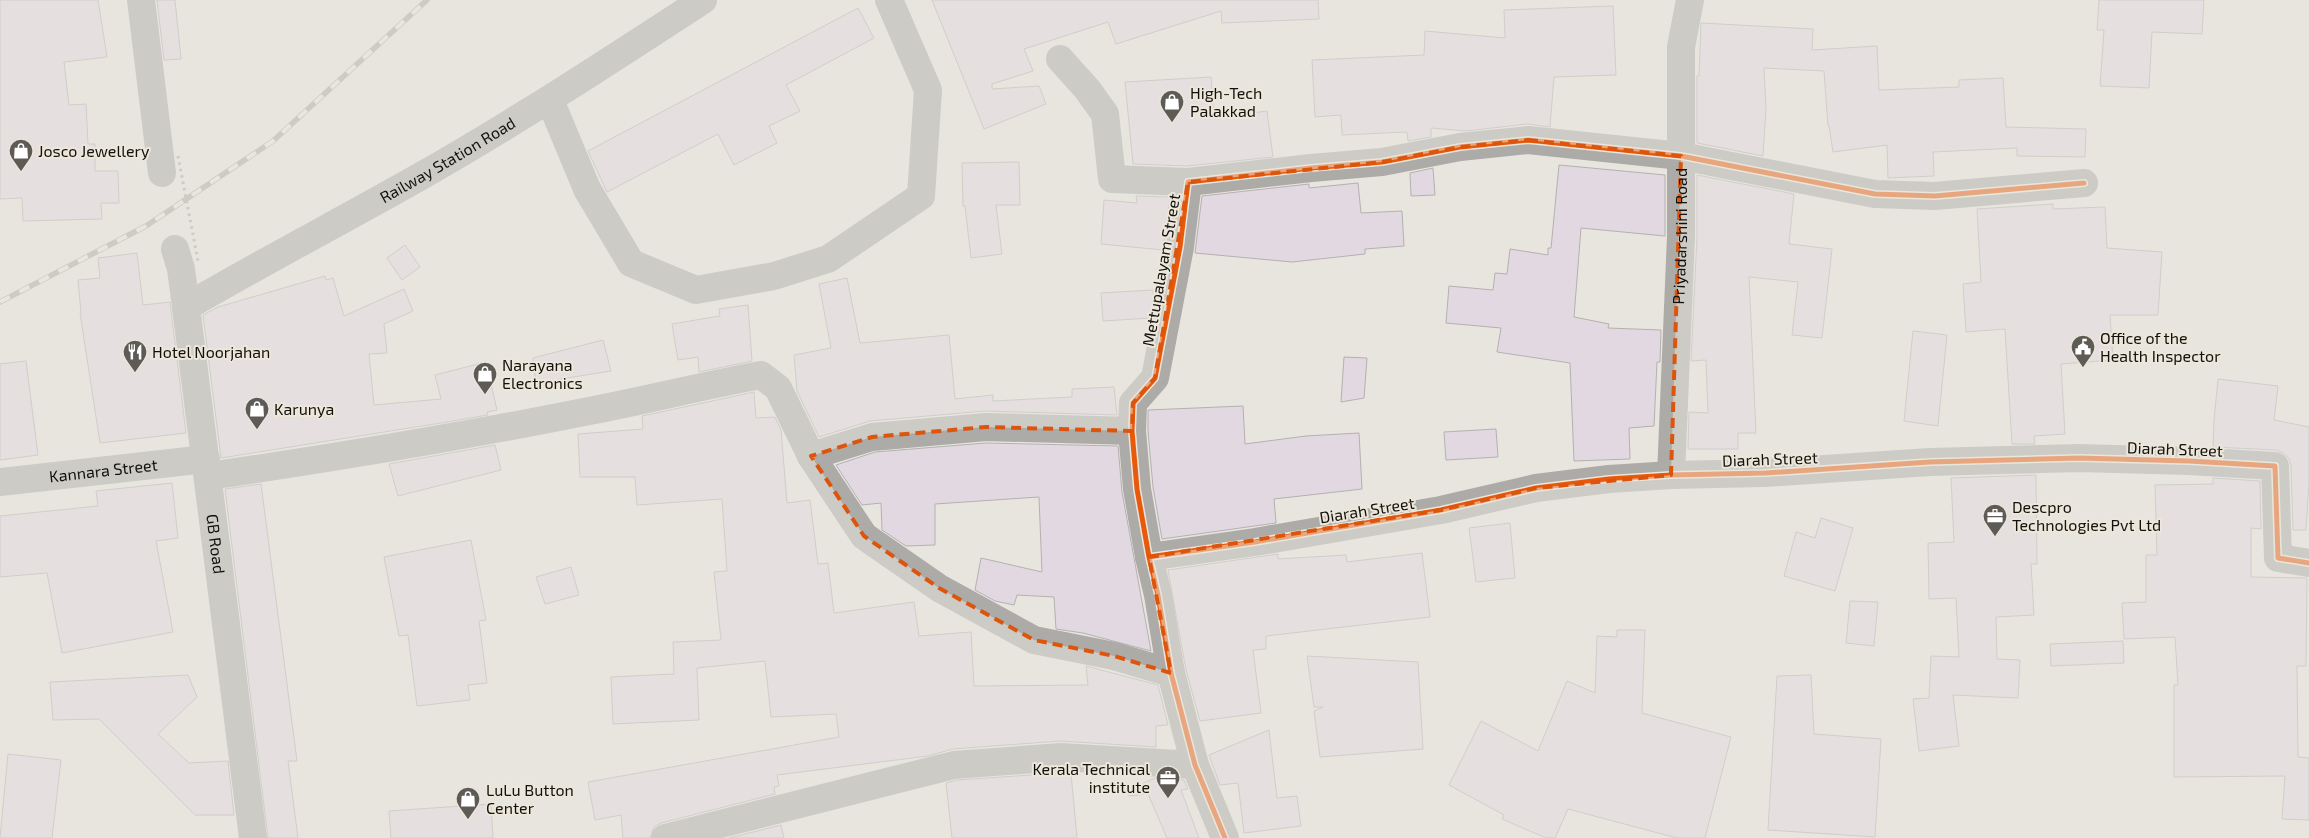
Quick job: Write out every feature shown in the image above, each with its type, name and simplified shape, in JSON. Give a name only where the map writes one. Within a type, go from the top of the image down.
[{"type":"street","points":[[141,0],[170,165]]},
{"type":"street","name":"Railway Station Road","points":[[186,307],[270,258],[414,180],[550,100],[703,0]]},
{"type":"street","points":[[550,100],[587,189],[631,262],[696,290],[774,276],[828,259],[921,196],[928,90],[889,0]]},
{"type":"street","name":"Priyadarshini Road","points":[[1671,474],[1681,236],[1681,47],[1690,0]]},
{"type":"street","points":[[1060,59],[1088,89],[1105,114],[1112,179],[1188,182]]},
{"type":"street","name":"Mettupalayam Street","points":[[1225,838],[1194,765],[1171,673],[1137,489],[1132,431],[1133,403],[1155,378],[1180,247],[1188,182],[1382,162],[1460,147],[1528,140],[1681,156],[1875,194],[1935,196],[2084,183]]},
{"type":"street","name":"GB Road","points":[[186,255],[181,269],[253,838]]},
{"type":"street","name":"Kannara Street","points":[[0,482],[207,468],[364,453],[586,412],[761,375],[778,388],[811,456],[864,536],[939,588],[1034,640],[1114,656],[1171,673]]},
{"type":"street","points":[[811,456],[872,437],[976,428],[1132,431]]},
{"type":"street","name":"Diarah Street","points":[[1149,557],[1255,542],[1441,510],[1536,488],[1671,474],[1765,473],[1930,462],[2079,458],[2275,466],[2278,558],[2309,563]]},
{"type":"street","points":[[665,838],[954,765],[1061,757],[1194,765]]},
{"type":"path","points":[[170,165],[186,255]]},
{"type":"highlighted area","points":[[1528,140],[1681,156],[1671,475],[1536,488],[1441,510],[1149,557],[1171,673],[1114,656],[1034,640],[939,588],[864,536],[811,456],[872,437],[986,427],[1132,431],[1133,403],[1155,378],[1188,182],[1382,162],[1460,147]]},
{"type":"building","points":[[0,0],[98,0],[107,57],[64,62],[69,105],[86,104],[88,144],[95,144],[95,171],[118,171],[119,203],[101,203],[102,219],[23,221],[22,198],[0,199]]},
{"type":"building","points":[[157,0],[175,0],[181,59],[164,60]]},
{"type":"building","points":[[932,0],[1318,0],[1319,19],[1222,23],[1221,11],[1116,44],[1108,22],[1024,49],[1033,71],[992,84],[992,89],[1039,86],[1046,104],[984,129]]},
{"type":"building","points":[[2099,0],[2204,0],[2202,34],[2152,32],[2149,88],[2100,86],[2104,30],[2097,30]]},
{"type":"building","points":[[1613,6],[1616,75],[1554,77],[1550,127],[1527,124],[1466,131],[1431,128],[1431,137],[1408,141],[1407,132],[1342,135],[1341,115],[1315,117],[1312,60],[1424,55],[1425,31],[1505,38],[1504,10]]},
{"type":"building","points":[[858,8],[874,38],[786,85],[800,111],[769,126],[777,143],[734,165],[718,134],[607,192],[588,151]]},
{"type":"building","points":[[1701,23],[1813,29],[1812,50],[1877,46],[1879,90],[1959,87],[1959,80],[2003,78],[2006,127],[2086,129],[2085,157],[2017,156],[2017,148],[1933,152],[1934,176],[1888,178],[1887,145],[1833,152],[1828,126],[1824,71],[1764,68],[1766,108],[1763,156],[1697,143],[1697,76],[1699,76]]},
{"type":"building","name":"High-Tech Palakkad","points":[[1211,77],[1214,118],[1267,111],[1273,157],[1187,166],[1133,164],[1125,82]]},
{"type":"building","points":[[1019,162],[1020,205],[996,205],[1002,254],[971,258],[965,206],[963,206],[962,163]]},
{"type":"building","points":[[1559,165],[1665,175],[1665,236],[1581,228],[1574,317],[1609,324],[1608,328],[1661,330],[1660,362],[1657,362],[1654,426],[1629,428],[1630,459],[1574,461],[1570,363],[1497,352],[1501,328],[1446,323],[1449,286],[1493,290],[1495,273],[1507,274],[1510,249],[1548,255],[1548,248],[1551,248]]},
{"type":"building","points":[[1433,168],[1435,195],[1411,196],[1410,173]]},
{"type":"building","points":[[1697,175],[1794,194],[1789,244],[1832,249],[1822,338],[1792,335],[1798,282],[1749,277],[1756,433],[1738,433],[1738,449],[1688,449],[1689,412],[1708,413],[1706,360],[1691,361],[1697,237]]},
{"type":"building","points":[[1358,183],[1361,213],[1402,211],[1404,246],[1365,249],[1365,254],[1292,262],[1195,253],[1202,196],[1309,184],[1309,188]]},
{"type":"building","points":[[1136,196],[1170,197],[1163,250],[1101,244],[1104,200],[1137,203]]},
{"type":"building","points":[[2053,204],[2053,209],[2105,207],[2107,248],[2162,252],[2158,315],[2110,315],[2113,360],[2061,364],[2065,434],[2034,436],[2035,444],[2012,444],[2005,329],[1966,332],[1963,284],[1981,282],[1977,209]]},
{"type":"building","points":[[405,245],[420,267],[402,280],[387,258]]},
{"type":"building","name":"Hotel Noorjahan","points":[[137,253],[143,305],[170,302],[186,433],[100,443],[80,313],[78,280],[100,278],[98,258]]},
{"type":"building","points":[[325,276],[326,280],[333,278],[344,316],[404,289],[413,311],[384,324],[387,353],[369,354],[374,405],[441,399],[435,375],[486,362],[497,410],[487,412],[488,415],[221,458],[203,315],[218,307]]},
{"type":"building","points":[[847,278],[860,343],[949,335],[955,399],[993,395],[993,401],[1072,397],[1072,389],[1114,387],[1117,415],[985,411],[870,421],[819,437],[797,391],[794,355],[831,348],[819,284]]},
{"type":"building","points":[[1153,290],[1154,302],[1151,318],[1103,321],[1101,293]]},
{"type":"building","points":[[748,305],[752,361],[699,372],[698,357],[678,360],[672,324],[720,316],[719,309]]},
{"type":"building","points":[[1913,331],[1947,335],[1938,426],[1904,421]]},
{"type":"building","points":[[603,340],[611,371],[536,383],[533,358]]},
{"type":"building","points":[[1344,357],[1367,358],[1364,398],[1341,402]]},
{"type":"building","points":[[26,361],[38,455],[0,460],[0,364]]},
{"type":"building","points":[[2218,379],[2278,386],[2274,420],[2309,427],[2309,483],[2306,530],[2293,530],[2291,465],[2284,453],[2276,450],[2213,447]]},
{"type":"building","points":[[754,392],[756,418],[775,417],[781,430],[787,503],[810,500],[818,564],[828,563],[834,613],[914,602],[919,636],[971,632],[974,686],[1088,685],[1086,666],[1158,685],[1168,725],[1156,726],[1156,747],[1060,741],[953,749],[928,756],[777,775],[779,786],[774,787],[775,794],[661,823],[654,827],[650,838],[623,838],[621,815],[595,820],[588,782],[839,737],[836,714],[771,717],[765,661],[697,668],[699,720],[613,724],[611,677],[674,674],[673,642],[721,640],[714,572],[727,571],[722,499],[637,505],[635,477],[580,477],[578,434],[643,429],[642,416]]},
{"type":"building","points":[[1243,406],[1245,444],[1306,436],[1359,433],[1362,489],[1274,499],[1276,523],[1162,539],[1153,487],[1148,410]]},
{"type":"building","points":[[1496,429],[1498,457],[1446,460],[1444,432]]},
{"type":"building","points":[[986,443],[1118,446],[1122,492],[1151,651],[1083,633],[1056,629],[1054,597],[1017,595],[1014,605],[995,601],[975,590],[981,558],[1042,572],[1039,497],[935,504],[935,545],[906,546],[882,530],[881,503],[862,505],[836,465],[875,452]]},
{"type":"building","points":[[495,445],[501,470],[398,496],[389,464]]},
{"type":"building","points":[[2036,475],[2037,564],[2031,564],[2034,615],[1996,617],[1997,659],[2020,660],[2018,698],[1953,695],[1959,746],[1919,751],[1913,699],[1929,698],[1931,656],[1959,657],[1956,598],[1929,599],[1928,543],[1954,542],[1951,478]]},
{"type":"building","points":[[2213,478],[2260,481],[2261,529],[2251,528],[2251,577],[2307,578],[2306,666],[2297,666],[2298,757],[2309,758],[2309,820],[2282,819],[2285,776],[2174,777],[2174,685],[2178,685],[2175,637],[2124,639],[2122,603],[2146,602],[2146,555],[2157,555],[2155,485],[2213,484]]},
{"type":"building","points":[[172,483],[178,538],[156,541],[173,632],[62,653],[47,573],[0,577],[0,516],[98,506],[96,491]]},
{"type":"building","points":[[261,484],[297,761],[288,761],[298,838],[268,838],[225,489]]},
{"type":"building","points":[[1821,518],[1853,528],[1835,591],[1784,576],[1796,532],[1815,538]]},
{"type":"building","points":[[1510,523],[1515,578],[1476,582],[1469,528]]},
{"type":"building","points":[[471,540],[486,620],[479,621],[487,683],[468,685],[470,700],[417,706],[408,635],[399,636],[384,557]]},
{"type":"building","points":[[1422,553],[1430,617],[1266,636],[1266,649],[1253,650],[1261,713],[1200,721],[1186,670],[1168,570],[1278,554],[1278,559],[1346,555],[1347,562]]},
{"type":"building","points":[[571,567],[579,595],[545,604],[536,577]]},
{"type":"building","points":[[1850,601],[1878,602],[1874,646],[1846,643]]},
{"type":"building","points":[[1617,630],[1645,630],[1642,713],[1731,737],[1705,838],[1677,838],[1568,809],[1555,838],[1546,838],[1502,819],[1504,815],[1449,785],[1481,721],[1538,751],[1567,681],[1595,693],[1597,636],[1617,637]]},
{"type":"building","points":[[2123,641],[2124,663],[2051,666],[2050,644]]},
{"type":"building","points":[[1307,656],[1418,662],[1423,749],[1320,757],[1314,711],[1323,707],[1314,707]]},
{"type":"building","points":[[188,675],[197,697],[158,734],[189,763],[228,761],[234,815],[195,815],[99,719],[53,720],[50,682]]},
{"type":"building","points":[[1811,675],[1814,734],[1881,739],[1875,837],[1768,830],[1777,676]]},
{"type":"building","points":[[1269,730],[1277,798],[1297,796],[1301,826],[1244,833],[1238,783],[1220,785],[1209,755]]},
{"type":"building","points":[[8,754],[61,760],[52,838],[0,838]]},
{"type":"building","points":[[1071,773],[1077,838],[952,838],[946,783],[957,780]]},
{"type":"building","points":[[1155,778],[1184,780],[1188,789],[1181,790],[1199,838],[1167,838],[1148,794],[1129,796],[1128,790]]},
{"type":"building","points":[[491,804],[493,838],[391,838],[389,811]]},
{"type":"building","points":[[781,825],[784,838],[729,838]]},
{"type":"railway","points":[[0,302],[146,226],[273,141],[427,0]]},
{"type":"cycle path","points":[[1225,838],[1195,765],[1171,673],[1137,489],[1132,431],[1133,403],[1155,378],[1180,247],[1188,182],[1382,162],[1460,147],[1528,140],[1681,156],[1875,194],[1935,196],[2084,183]]},
{"type":"cycle path","points":[[1149,557],[1255,542],[1441,510],[1536,488],[1609,479],[1671,475],[1765,473],[1930,462],[2079,458],[2275,466],[2278,558],[2309,563]]},
{"type":"place","name":"High-Tech Palakkad","points":[[1172,123]]},
{"type":"place","name":"Josco Jewellery","points":[[21,172]]},
{"type":"place","name":"Office of the Health Inspector","points":[[2083,368]]},
{"type":"place","name":"Hotel Noorjahan","points":[[135,373]]},
{"type":"place","name":"Narayana Electronics","points":[[485,395]]},
{"type":"place","name":"Karunya","points":[[257,430]]},
{"type":"place","name":"Descpro Technologies Pvt Ltd","points":[[1995,537]]},
{"type":"place","name":"Kerala Technical institute","points":[[1168,799]]},
{"type":"place","name":"LuLu Button Center","points":[[468,820]]}]
